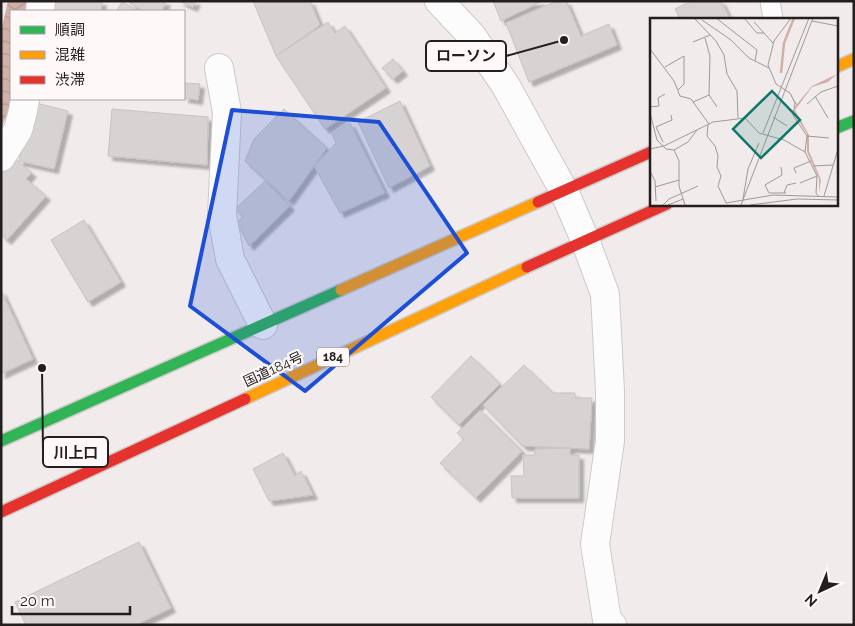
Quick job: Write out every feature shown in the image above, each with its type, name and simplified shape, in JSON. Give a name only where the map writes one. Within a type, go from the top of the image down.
[{"type":"highway","points":[[838,66],[854,59]]},
{"type":"highway","points":[[838,127],[854,121]]},
{"type":"highway","points":[[1,441],[650,152]]},
{"type":"highway","name":"国道184号","points":[[1,512],[585,240],[665,205]]},
{"type":"street","points":[[439,1],[472,36],[510,94],[564,191],[605,294],[610,391],[610,441],[594,544],[607,620],[612,625]]},
{"type":"street","points":[[219,68],[227,112],[222,215],[225,233],[230,259],[264,325]]},
{"type":"street","points":[[1,157],[18,130],[25,100]]},
{"type":"lane","points":[[770,1],[773,18]]},
{"type":"highlighted area","points":[[232,110],[379,122],[467,253],[305,391],[190,306]]},
{"type":"water","points":[[8,1],[29,1],[26,10],[10,10],[10,108],[1,128],[1,31]]},
{"type":"building","points":[[55,1],[102,1],[101,10],[53,10]]},
{"type":"building","points":[[131,1],[166,1],[162,10],[142,10],[130,4]]},
{"type":"building","points":[[179,1],[196,1],[193,7]]},
{"type":"building","points":[[253,1],[310,1],[320,25],[276,56]]},
{"type":"building","points":[[493,1],[542,1],[501,21]]},
{"type":"building","points":[[557,1],[566,1],[581,36],[609,24],[617,45],[529,82],[506,23]]},
{"type":"building","points":[[691,1],[721,1],[730,18],[680,18],[675,9]]},
{"type":"building","points":[[122,2],[137,10],[117,10]]},
{"type":"building","points":[[328,22],[335,33],[345,26],[386,88],[325,129],[276,56]]},
{"type":"building","points":[[393,59],[403,71],[393,79],[382,68]]},
{"type":"building","points":[[185,83],[200,84],[198,100],[185,98]]},
{"type":"building","points":[[400,101],[430,166],[389,188],[358,122]]},
{"type":"building","points":[[32,102],[68,111],[54,169],[19,161]]},
{"type":"building","points":[[112,109],[208,117],[207,165],[108,156]]},
{"type":"building","points":[[284,109],[327,148],[289,201],[245,161],[254,139]]},
{"type":"building","points":[[350,123],[385,193],[340,213],[314,166],[336,143],[332,134]]},
{"type":"building","points":[[14,158],[32,173],[26,179],[46,196],[7,240],[1,235],[1,173]]},
{"type":"building","points":[[265,181],[290,206],[249,246],[237,223],[243,216],[235,209]]},
{"type":"building","points":[[84,220],[121,282],[88,302],[51,240]]},
{"type":"building","points":[[1,290],[33,359],[1,374]]},
{"type":"building","points":[[471,356],[500,384],[459,425],[431,397]]},
{"type":"building","points":[[524,365],[553,393],[575,393],[575,398],[592,398],[589,449],[523,446],[483,405]]},
{"type":"building","points":[[480,410],[522,451],[476,498],[440,463],[464,439],[457,433]]},
{"type":"building","points":[[570,448],[570,455],[579,455],[579,498],[512,498],[511,476],[524,476],[523,455],[535,455],[535,449]]},
{"type":"building","points":[[283,453],[295,476],[301,471],[313,495],[269,501],[253,469]]},
{"type":"building","points":[[139,542],[171,608],[136,625],[26,625],[15,602]]},
{"type":"traffic: fast","points":[[838,127],[854,121]]},
{"type":"traffic: fast","points":[[1,441],[341,290]]},
{"type":"traffic: slow","points":[[838,66],[854,59]]},
{"type":"traffic: slow","points":[[341,290],[538,202]]},
{"type":"traffic: slow","points":[[245,399],[527,267]]},
{"type":"traffic: jam","points":[[538,202],[650,152]]},
{"type":"traffic: jam","points":[[527,267],[665,205]]},
{"type":"traffic: jam","points":[[1,512],[245,399]]},
{"type":"place","name":"ローソン","points":[[564,40]]},
{"type":"place","name":"川上口","points":[[42,368]]}]
